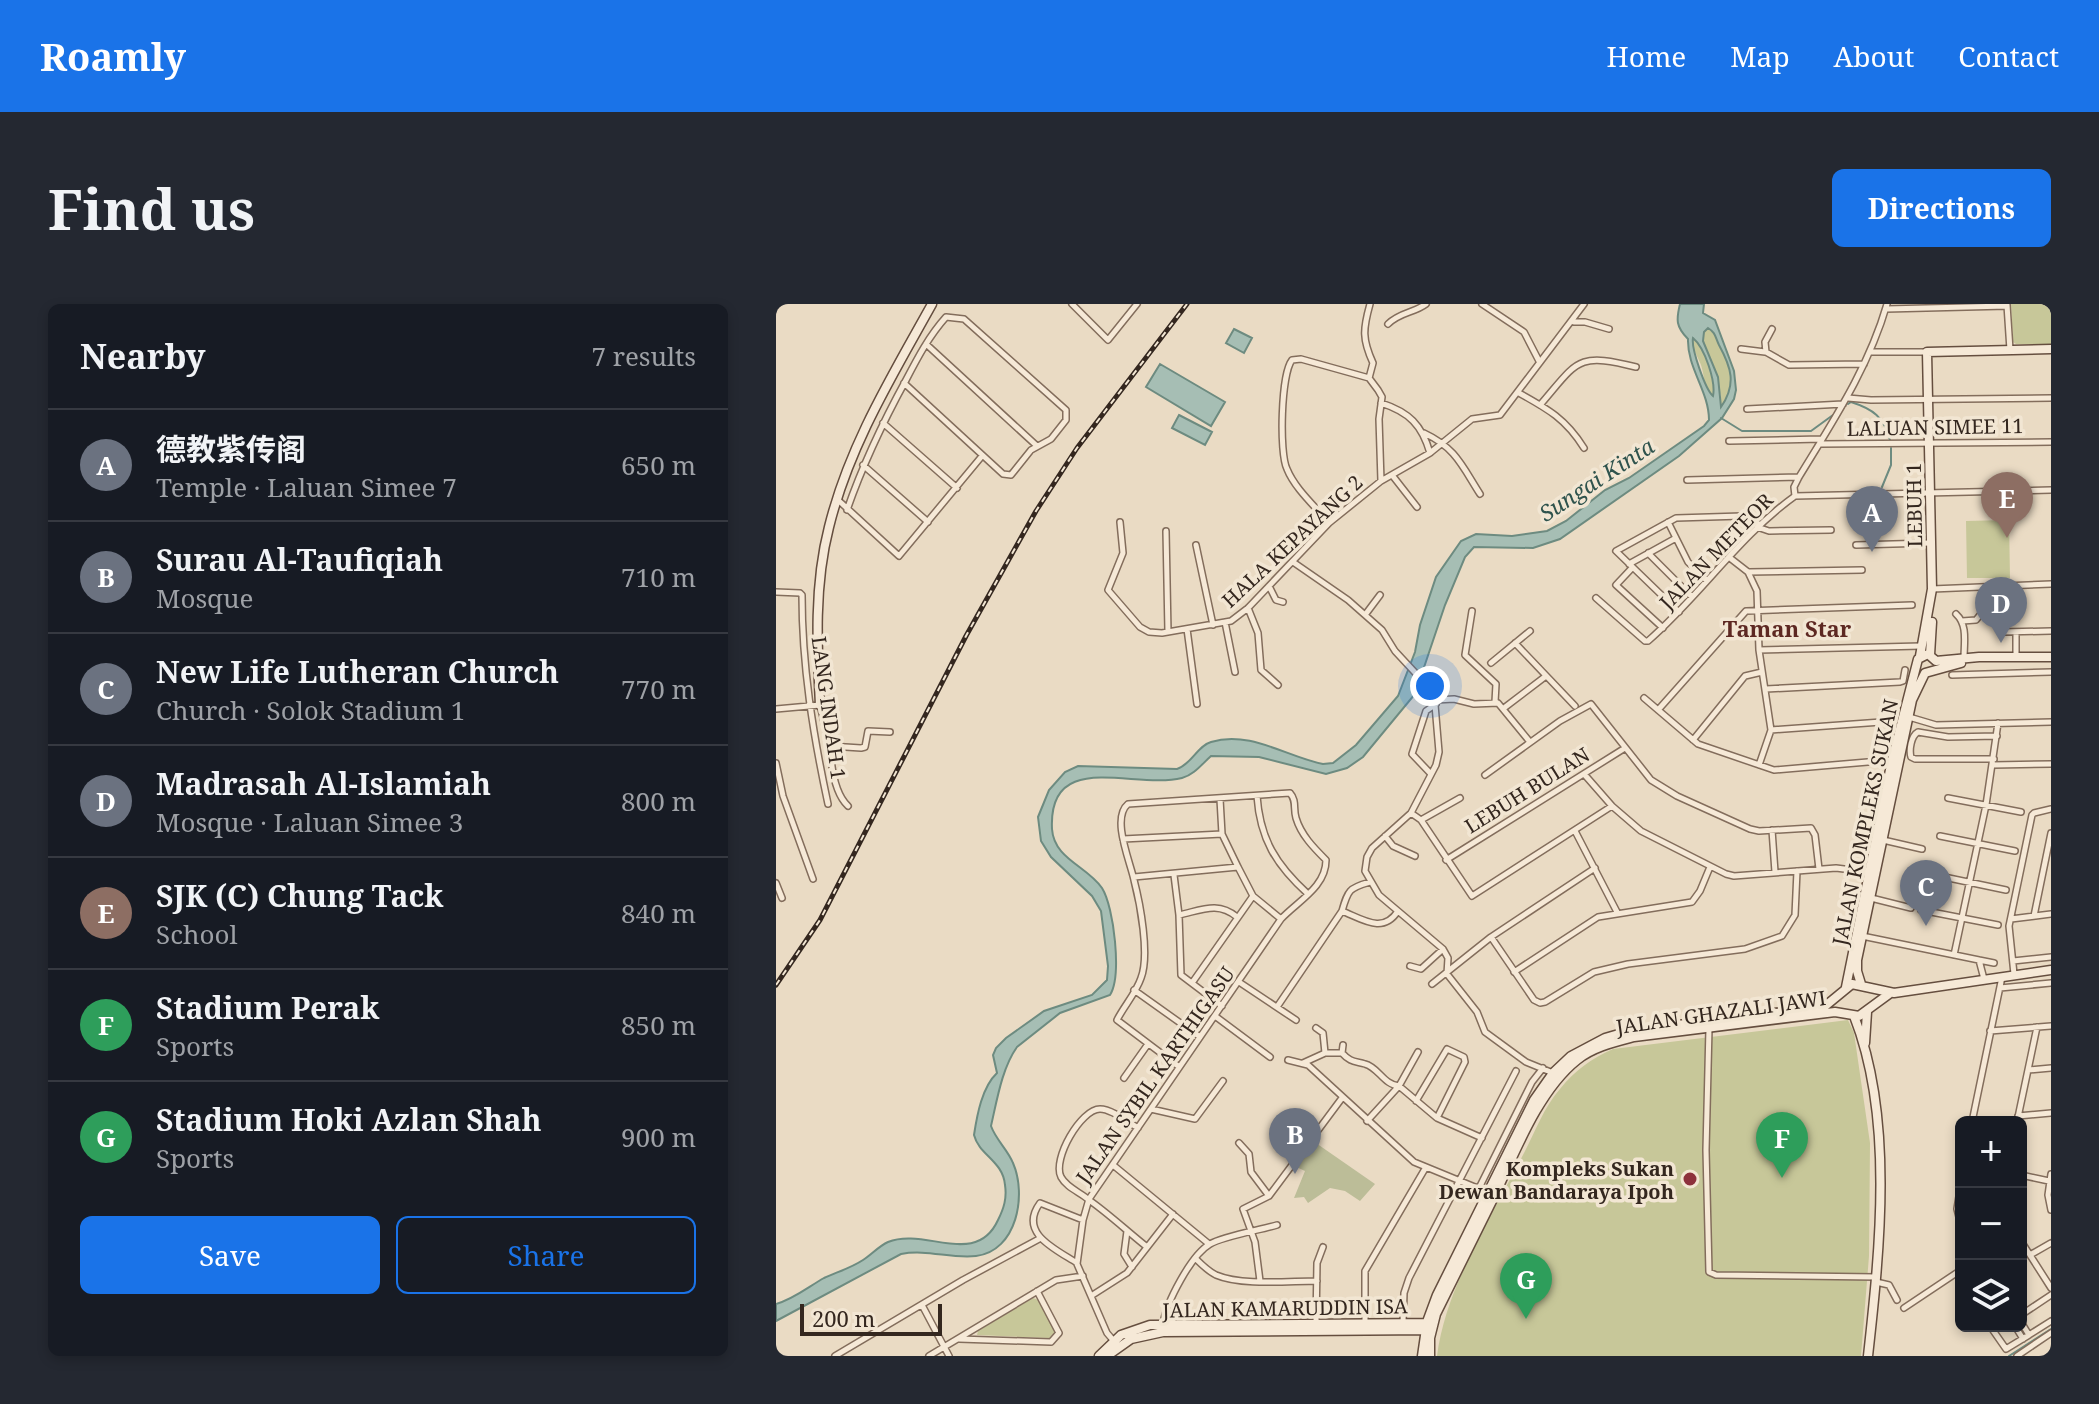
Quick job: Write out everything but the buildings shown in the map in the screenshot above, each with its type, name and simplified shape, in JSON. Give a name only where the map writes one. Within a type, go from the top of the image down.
[{"type":"main road","points":[[820,705],[817,601],[828,528],[858,441],[932,304]]},
{"type":"main road","points":[[1927,352],[2051,349]]},
{"type":"main road","name":"LEBUH 1","points":[[1927,352],[1932,589],[1922,646],[1927,663]]},
{"type":"main road","points":[[1927,663],[1932,589]]},
{"type":"main road","points":[[1927,663],[1964,658],[2051,659]]},
{"type":"main road","points":[[1927,663],[2051,659]]},
{"type":"main road","name":"JALAN KOMPLEKS SUKAN","points":[[1864,986],[1857,967],[1862,936],[1908,716],[1927,663]]},
{"type":"main road","name":"JALAN KOMPLEKS SUKAN","points":[[1844,989],[1892,760],[1927,663]]},
{"type":"main road","points":[[1850,1015],[1869,1010],[1878,1000],[1894,993],[2051,970]]},
{"type":"main road","points":[[1864,986],[1872,997],[1865,1043],[1879,1123],[1876,1280],[1868,1356]]},
{"type":"main road","points":[[1865,1043],[1850,1015],[1841,1006],[1844,989],[1864,986],[1894,993]]},
{"type":"main road","name":"JALAN GHAZALI JAWI","points":[[1422,1356],[1437,1295],[1483,1190],[1534,1100],[1553,1073],[1585,1046],[1615,1034],[1824,1007],[1844,989]]},
{"type":"main road","name":"JALAN GHAZALI JAWI","points":[[1429,1326],[1548,1092],[1579,1058],[1634,1037],[1825,1013],[1850,1015]]},
{"type":"main road","points":[[1691,1023],[1707,1024],[1709,1028],[1713,1023],[1728,1018]]},
{"type":"main road","points":[[1553,1073],[1558,1073],[1579,1058]]},
{"type":"main road","points":[[1485,1216],[1489,1198],[1483,1190],[1502,1179]]},
{"type":"main road","points":[[1459,1249],[1474,1236]]},
{"type":"main road","points":[[1399,1322],[1423,1316],[1437,1295]]},
{"type":"main road","name":"JALAN KAMARUDDIN ISA","points":[[1117,1338],[1150,1325],[1163,1324],[1399,1322],[1429,1326]]},
{"type":"main road","points":[[1150,1334],[1163,1324]]},
{"type":"main road","points":[[1429,1326],[1430,1356]]},
{"type":"main road","name":"JALAN KAMARUDDIN ISA","points":[[1107,1356],[1114,1348],[1131,1339],[1150,1334],[1202,1330],[1429,1326]]},
{"type":"main road","points":[[1099,1356],[1117,1338],[1131,1339]]},
{"type":"street","points":[[1072,304],[1108,340],[1133,305]]},
{"type":"street","points":[[1369,378],[1373,363],[1364,338],[1370,304]]},
{"type":"street","points":[[1388,324],[1397,315],[1420,309],[1426,304]]},
{"type":"street","points":[[1482,304],[1524,332],[1540,362]]},
{"type":"street","name":"HALA KEPAYANG 2","points":[[1168,632],[1225,622],[1248,608],[1329,523],[1381,481],[1430,453],[1472,419],[1500,415],[1584,304]]},
{"type":"street","points":[[1887,306],[2007,305],[2010,350]]},
{"type":"street","name":"JALAN METEOR","points":[[1596,598],[1645,641],[1679,612],[1758,525],[1795,496],[1794,487],[1799,477],[1846,401],[1871,352],[1887,306]]},
{"type":"street","points":[[847,510],[863,465],[883,423],[904,383],[933,331],[946,317],[964,319],[1066,410],[1066,420],[1051,439],[1037,446],[1011,475],[1003,474],[904,383]]},
{"type":"street","points":[[1573,322],[1609,329]]},
{"type":"street","points":[[1766,352],[1765,342],[1772,329]]},
{"type":"street","points":[[926,344],[1037,446]]},
{"type":"street","points":[[1741,349],[1766,352],[1789,365],[1864,364]]},
{"type":"street","points":[[1871,352],[1927,352]]},
{"type":"street","points":[[1329,523],[1286,468],[1283,439],[1288,367],[1292,360],[1301,359],[1369,378],[1382,397],[1381,481]]},
{"type":"street","points":[[1540,405],[1582,360],[1598,359],[1636,367]]},
{"type":"street","points":[[1519,393],[1556,413],[1584,448]]},
{"type":"street","points":[[1747,409],[1846,401],[2051,398]]},
{"type":"street","points":[[1381,403],[1407,416],[1424,433],[1444,442],[1480,494]]},
{"type":"street","points":[[883,423],[957,488]]},
{"type":"street","points":[[1424,433],[1430,453]]},
{"type":"street","name":"LALUAN SIMEE 11","points":[[1729,441],[2051,442]]},
{"type":"street","points":[[837,500],[899,556],[982,456]]},
{"type":"street","points":[[863,465],[928,522]]},
{"type":"street","points":[[1392,475],[1417,507]]},
{"type":"street","points":[[1687,480],[1799,477]]},
{"type":"street","points":[[1795,496],[2051,490]]},
{"type":"street","points":[[1679,612],[1616,551],[1682,517],[1742,516],[1769,531],[1831,530]]},
{"type":"street","points":[[1120,522],[1123,553],[1108,590],[1144,630],[1168,632],[1166,531]]},
{"type":"street","points":[[1668,522],[1688,562],[1707,581]]},
{"type":"street","points":[[1663,628],[1616,585],[1630,566],[1676,538]]},
{"type":"street","points":[[1856,545],[1931,543]]},
{"type":"street","points":[[1196,545],[1213,625]]},
{"type":"street","points":[[1648,553],[1692,597]]},
{"type":"street","points":[[1730,558],[1748,572],[1757,591],[1759,650],[1771,730],[1759,765]]},
{"type":"street","points":[[1293,562],[1348,600],[1382,630],[1401,658],[1427,683],[1436,702],[1439,752],[1431,774],[1411,813],[1367,857],[1365,871],[1370,882],[1379,895],[1443,949],[1448,958],[1447,974],[1477,1012],[1485,1032],[1507,1051],[1553,1073]]},
{"type":"street","points":[[1748,572],[1862,570]]},
{"type":"street","points":[[1932,589],[2051,584]]},
{"type":"street","points":[[1269,586],[1276,600],[1283,602]]},
{"type":"street","name":"LANG INDAH 1","points":[[776,592],[802,595],[802,635],[809,706],[828,804]]},
{"type":"street","points":[[1365,615],[1380,595]]},
{"type":"street","points":[[1658,710],[1746,611],[1912,605]]},
{"type":"street","points":[[1248,608],[1258,633],[1261,670],[1278,685]]},
{"type":"street","points":[[1472,611],[1465,655],[1496,684],[1495,702]]},
{"type":"street","points":[[1956,614],[1962,621],[1964,658]]},
{"type":"street","points":[[1962,621],[1976,620],[1980,615]]},
{"type":"street","points":[[1225,622],[1235,672]]},
{"type":"street","points":[[1187,629],[1197,704]]},
{"type":"street","points":[[1491,663],[1530,631]]},
{"type":"street","points":[[2001,632],[2051,631]]},
{"type":"street","points":[[2016,632],[2016,657]]},
{"type":"street","points":[[1515,643],[1575,706]]},
{"type":"street","points":[[1759,650],[1922,646]]},
{"type":"street","points":[[1766,689],[1900,682],[1905,670]]},
{"type":"street","points":[[1693,740],[1746,675],[1762,672]]},
{"type":"street","points":[[1952,675],[2051,672]]},
{"type":"street","points":[[1504,708],[1546,676]]},
{"type":"street","points":[[1644,698],[1698,744],[1774,770],[1892,760]]},
{"type":"street","points":[[1431,774],[1412,754],[1426,711],[1436,702],[1454,699],[1474,704],[1495,702],[1504,708],[1530,742]]},
{"type":"street","points":[[1485,775],[1591,704],[1651,780],[1677,796],[1750,829],[1805,827],[1813,830],[1819,869]]},
{"type":"street","points":[[776,709],[820,705],[837,785],[848,806]]},
{"type":"street","points":[[1908,716],[1936,725],[2051,722]]},
{"type":"street","points":[[1771,730],[1895,721]]},
{"type":"street","points":[[1954,955],[1986,805],[1998,723]]},
{"type":"street","points":[[1936,725],[1936,735]]},
{"type":"street","points":[[830,746],[861,748],[865,747],[868,731],[890,732]]},
{"type":"street","points":[[1997,736],[1916,733],[1911,757],[2051,764]]},
{"type":"street","name":"LEBUH BULAN","points":[[1446,860],[1625,748]]},
{"type":"street","points":[[776,763],[783,796],[813,879]]},
{"type":"street","points":[[1584,774],[1612,806],[1641,831],[1734,876],[1846,868],[1868,872]]},
{"type":"street","name":"JALAN SYBIL KARTHIGASU","points":[[1077,1264],[1089,1199],[1281,919],[1314,891],[1327,864],[1303,833],[1296,819],[1292,795],[1257,796]]},
{"type":"street","points":[[1178,1066],[1117,1019],[1141,978],[1143,962],[1142,916],[1123,839],[1121,812],[1128,804],[1257,796],[1261,831],[1267,844],[1285,871],[1308,894]]},
{"type":"street","points":[[1421,820],[1460,798]]},
{"type":"street","points":[[1948,798],[2021,812]]},
{"type":"street","points":[[1220,799],[1222,834],[1238,867],[1253,896],[1281,919]]},
{"type":"street","points":[[1411,813],[1421,820],[1472,896],[1612,806]]},
{"type":"street","points":[[2014,974],[2009,926],[2032,814],[2051,809]]},
{"type":"street","points":[[1772,830],[1775,872]]},
{"type":"street","points":[[1575,831],[1617,912]]},
{"type":"street","points":[[2034,916],[2051,833]]},
{"type":"street","points":[[1123,839],[1222,834]]},
{"type":"street","points":[[1385,836],[1393,846],[1415,856]]},
{"type":"street","points":[[1940,836],[2015,851]]},
{"type":"street","points":[[1883,840],[1922,849]]},
{"type":"street","points":[[1134,877],[1238,867]]},
{"type":"street","points":[[1514,972],[1598,917],[1692,902],[1710,867]]},
{"type":"street","points":[[1432,984],[1491,937],[1595,868]]},
{"type":"street","points":[[1491,937],[1534,1000],[1545,1002],[1594,972],[1628,964],[1745,949],[1782,936],[1795,915],[1797,871]]},
{"type":"street","points":[[1925,873],[2006,890]]},
{"type":"street","points":[[2042,875],[2051,873]]},
{"type":"street","points":[[1174,875],[1181,975],[1222,1006]]},
{"type":"street","points":[[1277,1007],[1342,911],[1351,888],[1370,882]]},
{"type":"street","points":[[776,883],[782,898]]},
{"type":"street","points":[[1192,983],[1253,896]]},
{"type":"street","points":[[1870,898],[1911,908]]},
{"type":"street","points":[[1179,915],[1218,907],[1227,908],[1237,917]]},
{"type":"street","points":[[1921,910],[1998,925]]},
{"type":"street","points":[[1342,911],[1376,924],[1385,924],[1392,921],[1398,911]]},
{"type":"street","points":[[2011,919],[2051,914]]},
{"type":"street","points":[[1862,936],[1994,963]]},
{"type":"street","points":[[1410,966],[1421,969],[1443,949]]},
{"type":"street","points":[[2013,961],[2051,957]]},
{"type":"street","points":[[1979,960],[1984,979]]},
{"type":"street","points":[[1973,1116],[2002,976]]},
{"type":"street","points":[[1239,982],[1296,1020]]},
{"type":"street","points":[[2000,988],[2051,983]]},
{"type":"street","points":[[1134,990],[1200,1037]]},
{"type":"street","points":[[1215,1016],[1270,1057]]},
{"type":"street","points":[[1990,1031],[2051,1026]]},
{"type":"street","points":[[2019,1116],[2037,1027]]},
{"type":"street","points":[[1316,1028],[1323,1033],[1325,1053]]},
{"type":"street","points":[[1709,1028],[1706,1150],[1709,1272],[1716,1275],[1876,1280],[1889,1285],[1897,1300]]},
{"type":"street","points":[[1124,1078],[1148,1044]]},
{"type":"street","points":[[1342,1053],[1343,1045]]},
{"type":"street","points":[[1416,1101],[1447,1049],[1464,1057],[1465,1062],[1437,1118]]},
{"type":"street","points":[[1367,1121],[1399,1086],[1418,1052]]},
{"type":"street","points":[[1303,1063],[1325,1053],[1342,1053],[1352,1062],[1368,1064],[1437,1118],[1482,1138]]},
{"type":"street","points":[[1288,1060],[1303,1063],[1414,1162],[1483,1190]]},
{"type":"street","name":"JALAN GHAZALI JAWI","points":[[1483,1190],[1532,1082],[1543,1068]]},
{"type":"street","points":[[2028,1070],[2051,1068]]},
{"type":"street","points":[[1399,1322],[1406,1285],[1516,1071]]},
{"type":"street","points":[[1151,1109],[1195,1119],[1223,1081]]},
{"type":"street","points":[[1260,1281],[1259,1260],[1243,1209],[1269,1196],[1342,1098]]},
{"type":"street","points":[[1138,1128],[1107,1110],[1097,1108],[1088,1112],[1061,1151],[1057,1164],[1065,1184],[1089,1199],[1147,1247]]},
{"type":"street","points":[[2027,1117],[2051,1113]]},
{"type":"street","points":[[1239,1143],[1249,1154],[1251,1172],[1269,1196]]},
{"type":"street","points":[[1113,1165],[1209,1244]]},
{"type":"street","points":[[1365,1323],[1365,1271],[1426,1167]]},
{"type":"street","points":[[2027,1175],[2050,1177],[2051,1210]]},
{"type":"street","points":[[1083,1220],[1040,1203],[1036,1207],[1034,1229],[1039,1239],[1077,1264],[1109,1337],[1117,1338]]},
{"type":"street","points":[[1091,1296],[1113,1284],[1132,1267],[1173,1214]]},
{"type":"street","points":[[1163,1324],[1172,1292],[1209,1244],[1277,1225]]},
{"type":"street","points":[[1127,1231],[1124,1254],[1132,1267]]},
{"type":"street","points":[[835,1356],[1000,1258],[1039,1239]]},
{"type":"street","points":[[2030,1255],[2051,1243]]},
{"type":"street","points":[[1316,1324],[1317,1263],[1323,1247]]},
{"type":"street","points":[[2027,1250],[2051,1288]]},
{"type":"street","points":[[1196,1259],[1216,1275],[1242,1281],[1317,1281]]},
{"type":"street","points":[[1904,1308],[1955,1274]]},
{"type":"street","points":[[931,1355],[1056,1280],[1083,1276]]},
{"type":"street","points":[[958,1339],[1051,1342],[1059,1333],[1037,1291]]},
{"type":"street","points":[[2027,1311],[2051,1295]]},
{"type":"street","points":[[922,1305],[949,1356]]},
{"type":"street","points":[[1994,1332],[2006,1349],[2051,1321]]},
{"type":"street","points":[[2019,1332],[2023,1339]]},
{"type":"street","points":[[2017,1356],[2051,1333]]},
{"type":"green space","points":[[2011,304],[2051,304],[2051,344],[2013,342]]},
{"type":"green space","points":[[1708,328],[1714,333],[1729,369],[1730,384],[1720,408],[1721,396],[1703,341]]},
{"type":"green space","points":[[1694,338],[1709,366],[1713,397],[1706,386],[1693,346],[1691,339]]},
{"type":"green space","points":[[2009,520],[2010,578],[1967,578],[1966,521]]},
{"type":"green space","name":"Kompleks Sukan Dewan Bandaraya Ipoh","points":[[1848,1020],[1854,1033],[1870,1143],[1869,1256],[1861,1356],[1437,1356],[1450,1303],[1472,1252],[1544,1112],[1554,1096],[1578,1071],[1613,1049]]},
{"type":"green space","points":[[1313,1141],[1375,1184],[1360,1201],[1345,1191],[1330,1188],[1308,1203],[1304,1197],[1294,1198],[1305,1171],[1294,1166]]},
{"type":"green space","points":[[1033,1298],[1039,1300],[1055,1332],[1049,1338],[977,1335],[978,1331]]},
{"type":"shaded area","name":"Sungai Kinta","points":[[1680,304],[1704,304],[1703,313],[1715,320],[1734,371],[1734,399],[1722,418],[1679,456],[1560,539],[1533,548],[1474,547],[1465,557],[1445,605],[1415,694],[1363,757],[1347,768],[1326,774],[1259,757],[1211,756],[1194,772],[1182,778],[1098,778],[1079,780],[1064,789],[1054,804],[1054,839],[1065,855],[1102,888],[1110,910],[1116,973],[1110,995],[1060,1013],[1017,1047],[1007,1065],[991,1126],[1011,1158],[1017,1176],[1018,1205],[1009,1233],[990,1252],[976,1256],[901,1254],[776,1321],[776,1304],[858,1263],[888,1242],[918,1239],[963,1244],[977,1242],[988,1234],[998,1220],[1005,1199],[1003,1177],[974,1135],[984,1093],[997,1073],[993,1055],[996,1048],[1044,1011],[1092,995],[1107,980],[1101,911],[1092,896],[1051,857],[1041,841],[1038,817],[1049,790],[1065,772],[1078,766],[1177,769],[1206,744],[1226,739],[1254,742],[1309,761],[1333,763],[1356,745],[1398,696],[1415,652],[1420,625],[1436,577],[1461,541],[1476,534],[1512,536],[1547,531],[1566,521],[1605,490],[1629,478],[1709,420],[1688,339],[1678,323]],"holes":[[[1708,328],[1715,335],[1727,361],[1730,376],[1729,391],[1721,407],[1718,377],[1703,341]],[[1693,338],[1709,366],[1713,396],[1699,368]]]},
{"type":"shaded area","points":[[1234,329],[1252,338],[1244,353],[1226,343]]},
{"type":"shaded area","points":[[1160,364],[1225,402],[1211,426],[1146,387]]},
{"type":"shaded area","points":[[1179,415],[1212,432],[1205,445],[1172,428]]},
{"type":"waterway","points":[[1848,404],[1859,405],[1876,415],[1890,440]]},
{"type":"waterway","points":[[1721,418],[1742,431],[1811,431],[1833,415]]},
{"type":"waterway","points":[[1882,487],[1891,465],[1891,448]]},
{"type":"waterway","points":[[1874,519],[1878,497]]},
{"type":"waterway","points":[[2009,1356],[2051,1329]]},
{"type":"railway","points":[[776,985],[820,920],[966,636],[1036,511],[1077,448],[1187,304]]},
{"type":"place","name":"SJK (C) Chung Tack","points":[[2007,538]]},
{"type":"place","name":"德教紫传阁","points":[[1872,552]]},
{"type":"place","name":"Madrasah Al-Islamiah","points":[[2001,643]]},
{"type":"place","name":"New Life Lutheran Church","points":[[1926,926]]},
{"type":"place","name":"Surau Al-Taufiqiah","points":[[1295,1174]]},
{"type":"place","name":"Stadium Perak","points":[[1782,1178]]},
{"type":"place","name":"Kompleks Sukan Dewan Bandaraya Ipoh","points":[[1690,1179]]},
{"type":"place","name":"Stadium Hoki Azlan Shah","points":[[1526,1319]]},
{"type":"district","name":"Taman Star","points":[[1787,628]]}]
